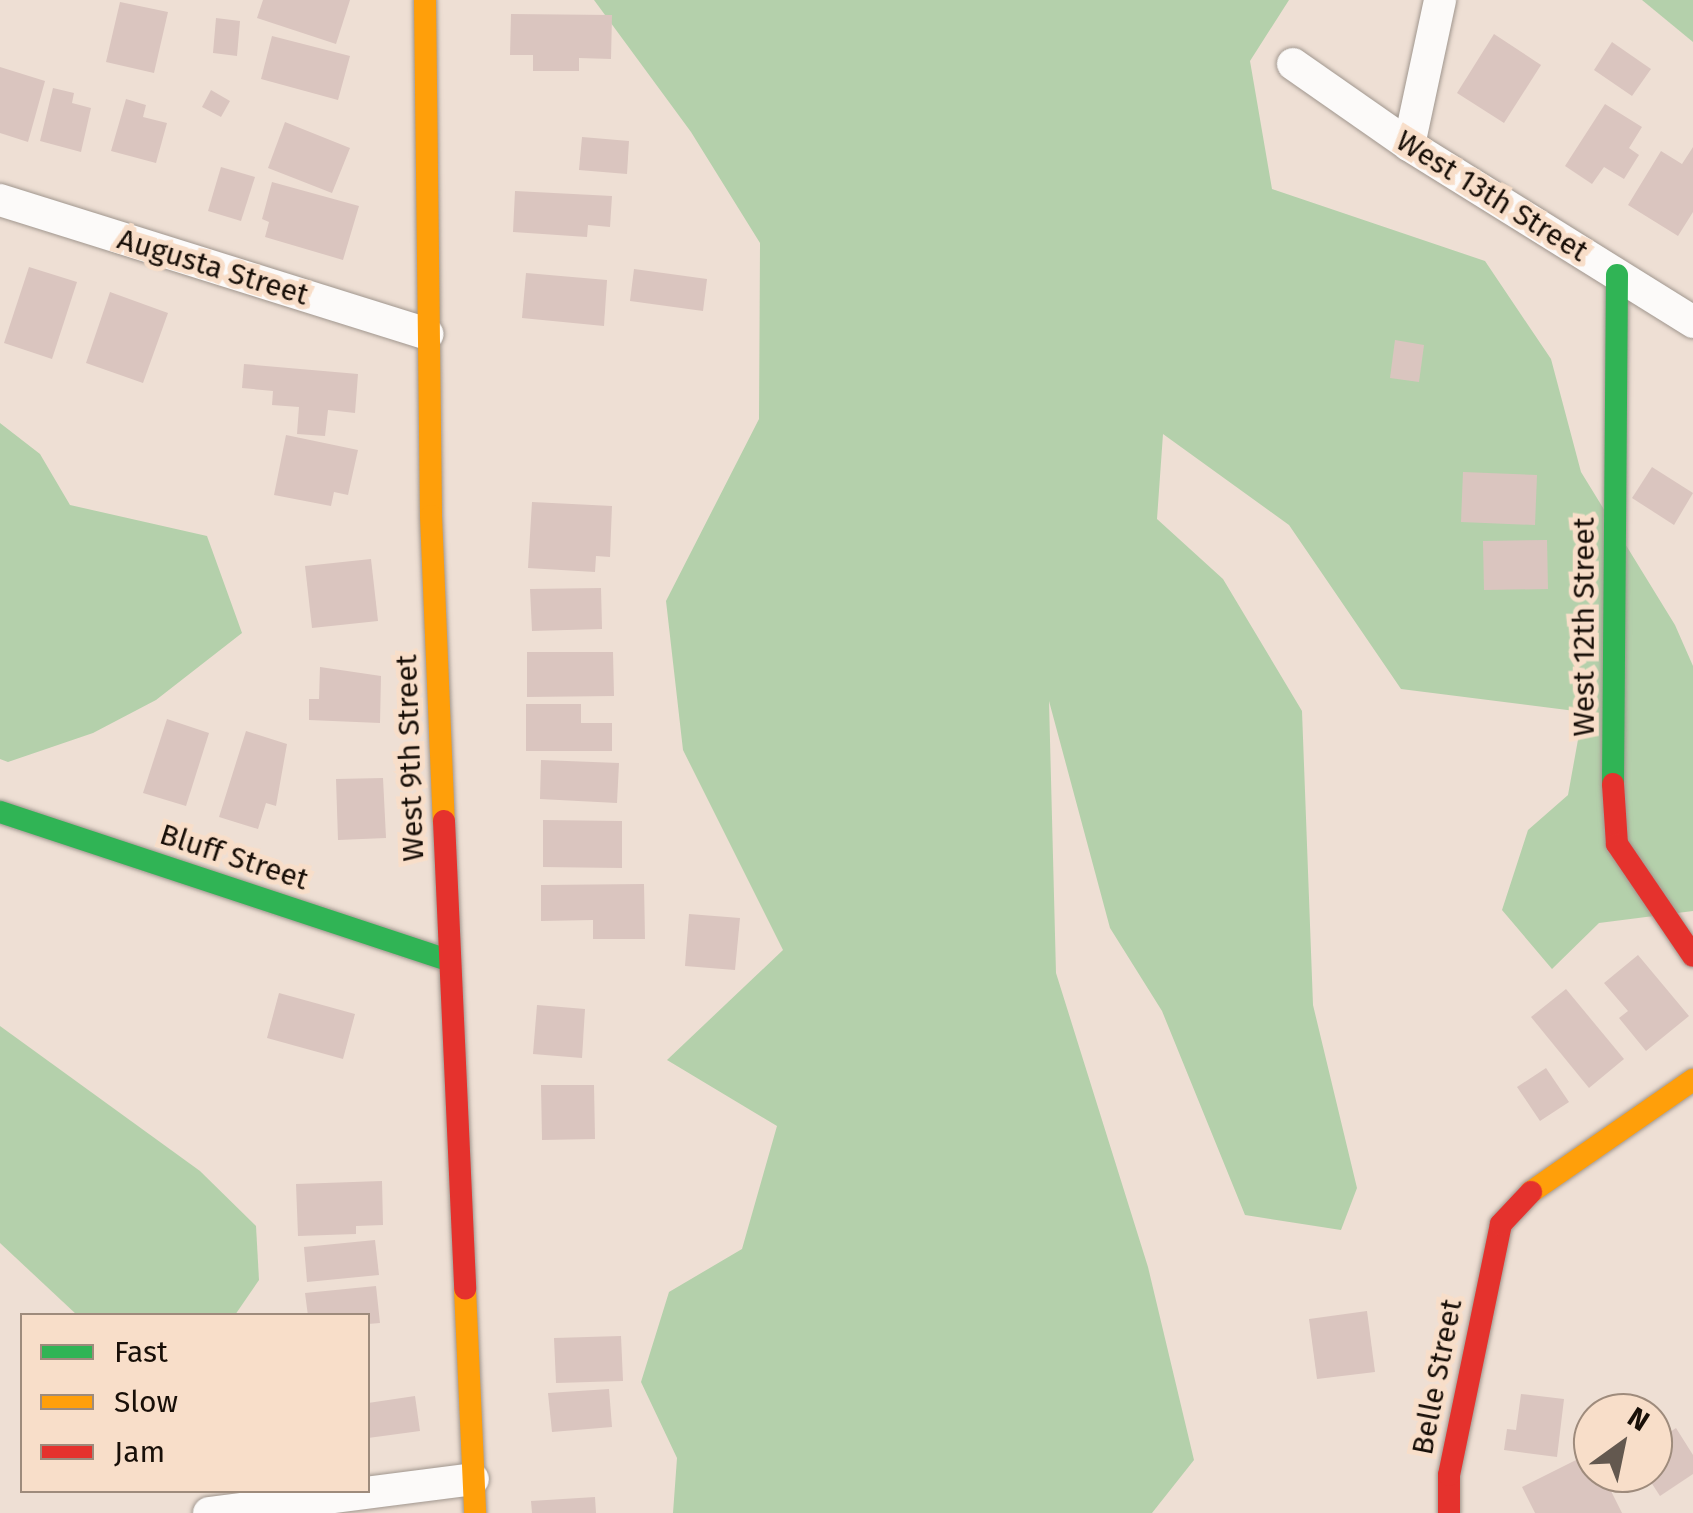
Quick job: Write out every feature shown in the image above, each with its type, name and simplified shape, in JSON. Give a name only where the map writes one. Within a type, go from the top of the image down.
[{"type":"street","name":"West 9th Street","points":[[425,0],[427,334],[448,960],[475,1513]]},
{"type":"street","points":[[1409,145],[1440,0]]},
{"type":"street","name":"West 13th Street","points":[[1294,64],[1409,145],[1693,322]]},
{"type":"street","name":"Augusta Street","points":[[0,200],[427,334]]},
{"type":"street","name":"West 12th Street","points":[[1617,275],[1613,825],[1617,844],[1693,956]]},
{"type":"street","name":"Bluff Street","points":[[0,812],[448,960]]},
{"type":"street","name":"Belle Street","points":[[1448,1513],[1449,1475],[1492,1253],[1519,1200],[1693,1080]]},
{"type":"street","points":[[370,1493],[474,1480]]},
{"type":"street","points":[[209,1513],[370,1493]]},
{"type":"green space","points":[[594,0],[1289,0],[1250,61],[1272,189],[1485,261],[1551,359],[1581,472],[1675,625],[1693,666],[1693,911],[1599,923],[1552,969],[1502,910],[1528,830],[1568,795],[1583,712],[1401,689],[1289,525],[1163,434],[1157,519],[1223,579],[1302,711],[1313,1005],[1357,1188],[1341,1230],[1245,1215],[1162,1011],[1110,928],[1049,701],[1056,973],[1148,1267],[1194,1460],[1152,1513],[673,1513],[677,1458],[641,1382],[669,1292],[742,1249],[777,1126],[667,1060],[783,950],[683,750],[666,601],[759,419],[760,243],[691,132]]},
{"type":"green space","points":[[1642,0],[1693,0],[1693,42]]},
{"type":"green space","points":[[0,423],[40,454],[70,505],[207,536],[242,633],[156,700],[93,733],[8,762],[0,759]]},
{"type":"green space","points":[[0,1026],[200,1171],[256,1226],[259,1280],[236,1313],[75,1313],[0,1243]]},
{"type":"building","points":[[263,0],[350,0],[336,44],[257,18]]},
{"type":"building","points":[[120,2],[168,12],[154,73],[106,62]]},
{"type":"building","points":[[511,14],[612,15],[611,59],[579,58],[579,71],[533,71],[533,55],[510,55]]},
{"type":"building","points":[[216,18],[240,21],[237,56],[213,53]]},
{"type":"building","points":[[1494,34],[1541,65],[1504,123],[1457,93]]},
{"type":"building","points":[[272,36],[350,56],[338,100],[261,79]]},
{"type":"building","points":[[1612,42],[1651,69],[1632,96],[1594,70]]},
{"type":"building","points":[[0,67],[45,81],[28,142],[0,133]]},
{"type":"building","points":[[53,88],[74,93],[72,103],[91,108],[81,152],[40,141]]},
{"type":"building","points":[[211,90],[230,101],[221,117],[202,107]]},
{"type":"building","points":[[126,99],[146,105],[143,117],[167,123],[156,163],[111,151]]},
{"type":"building","points":[[1605,104],[1642,127],[1629,148],[1639,155],[1624,179],[1604,167],[1592,184],[1565,166]]},
{"type":"building","points":[[285,122],[350,148],[332,193],[268,168]]},
{"type":"building","points":[[582,137],[629,141],[627,174],[579,170]]},
{"type":"building","points":[[1693,147],[1693,212],[1678,236],[1628,205],[1661,151],[1682,164]]},
{"type":"building","points":[[221,167],[255,177],[241,221],[208,211]]},
{"type":"building","points":[[272,182],[359,206],[343,260],[265,237],[269,222],[262,219]]},
{"type":"building","points":[[515,191],[612,196],[610,227],[588,225],[587,237],[513,232]]},
{"type":"building","points":[[29,267],[77,282],[52,359],[4,343]]},
{"type":"building","points":[[634,269],[707,279],[703,311],[630,301]]},
{"type":"building","points":[[526,273],[607,280],[604,326],[522,318]]},
{"type":"building","points":[[110,292],[168,313],[143,383],[86,363]]},
{"type":"building","points":[[1395,340],[1424,345],[1419,382],[1390,378]]},
{"type":"building","points":[[244,364],[358,374],[355,413],[328,410],[325,436],[297,434],[299,407],[272,405],[273,391],[242,388]]},
{"type":"building","points":[[286,435],[358,450],[348,495],[334,492],[331,506],[274,495]]},
{"type":"building","points":[[1652,467],[1693,493],[1674,525],[1632,498]]},
{"type":"building","points":[[1463,472],[1537,475],[1535,525],[1461,522]]},
{"type":"building","points":[[532,502],[612,506],[610,557],[596,556],[595,572],[528,568]]},
{"type":"building","points":[[1547,540],[1548,589],[1484,590],[1483,541]]},
{"type":"building","points":[[371,559],[378,621],[312,628],[305,566]]},
{"type":"building","points":[[601,588],[602,629],[532,631],[530,589]]},
{"type":"building","points":[[527,652],[613,652],[614,696],[527,697]]},
{"type":"building","points":[[320,667],[381,676],[380,723],[309,720],[309,699],[319,699]]},
{"type":"building","points":[[526,704],[581,704],[581,723],[612,723],[612,751],[526,751]]},
{"type":"building","points":[[167,719],[209,733],[186,806],[143,793]]},
{"type":"building","points":[[246,731],[287,744],[276,806],[266,803],[258,829],[219,817]]},
{"type":"building","points":[[541,760],[619,763],[617,803],[540,799]]},
{"type":"building","points":[[383,778],[386,838],[338,840],[336,779]]},
{"type":"building","points":[[543,820],[622,821],[622,868],[543,867]]},
{"type":"building","points":[[644,884],[645,939],[593,939],[593,920],[541,921],[541,885]]},
{"type":"building","points":[[689,914],[740,918],[735,970],[685,966]]},
{"type":"building","points":[[1638,955],[1689,1016],[1646,1051],[1619,1018],[1628,1011],[1604,983]]},
{"type":"building","points":[[1566,989],[1624,1059],[1589,1088],[1531,1017]]},
{"type":"building","points":[[279,993],[355,1014],[343,1059],[267,1038]]},
{"type":"building","points":[[537,1005],[585,1009],[582,1058],[533,1054]]},
{"type":"building","points":[[1546,1068],[1569,1102],[1540,1121],[1517,1087]]},
{"type":"building","points":[[541,1085],[594,1085],[595,1139],[542,1140]]},
{"type":"building","points":[[382,1181],[383,1225],[356,1226],[356,1234],[298,1236],[296,1184]]},
{"type":"building","points":[[375,1240],[379,1275],[307,1282],[304,1247]]},
{"type":"building","points":[[376,1286],[380,1323],[370,1324],[370,1313],[308,1313],[305,1293]]},
{"type":"building","points":[[1367,1311],[1375,1372],[1317,1379],[1309,1319]]},
{"type":"building","points":[[621,1336],[623,1381],[556,1383],[554,1338]]},
{"type":"building","points":[[609,1389],[612,1427],[552,1432],[548,1393]]},
{"type":"building","points":[[1521,1394],[1564,1399],[1557,1457],[1504,1450],[1507,1429],[1516,1430]]},
{"type":"building","points":[[415,1396],[420,1431],[370,1438],[370,1403]]},
{"type":"building","points":[[1676,1428],[1693,1455],[1693,1474],[1673,1487]]},
{"type":"building","points":[[1573,1462],[1573,1493],[1612,1493],[1622,1513],[1535,1513],[1522,1487]]},
{"type":"building","points":[[595,1497],[596,1513],[532,1513],[531,1501]]},
{"type":"traffic: fast","points":[[1613,784],[1617,275]]},
{"type":"traffic: fast","points":[[0,812],[448,960]]},
{"type":"traffic: slow","points":[[425,0],[431,516],[444,821]]},
{"type":"traffic: slow","points":[[1531,1192],[1693,1080]]},
{"type":"traffic: slow","points":[[465,1289],[475,1513]]},
{"type":"traffic: jam","points":[[1613,784],[1617,844],[1693,956]]},
{"type":"traffic: jam","points":[[444,821],[465,1289]]},
{"type":"traffic: jam","points":[[1449,1513],[1449,1475],[1501,1224],[1531,1192]]}]
